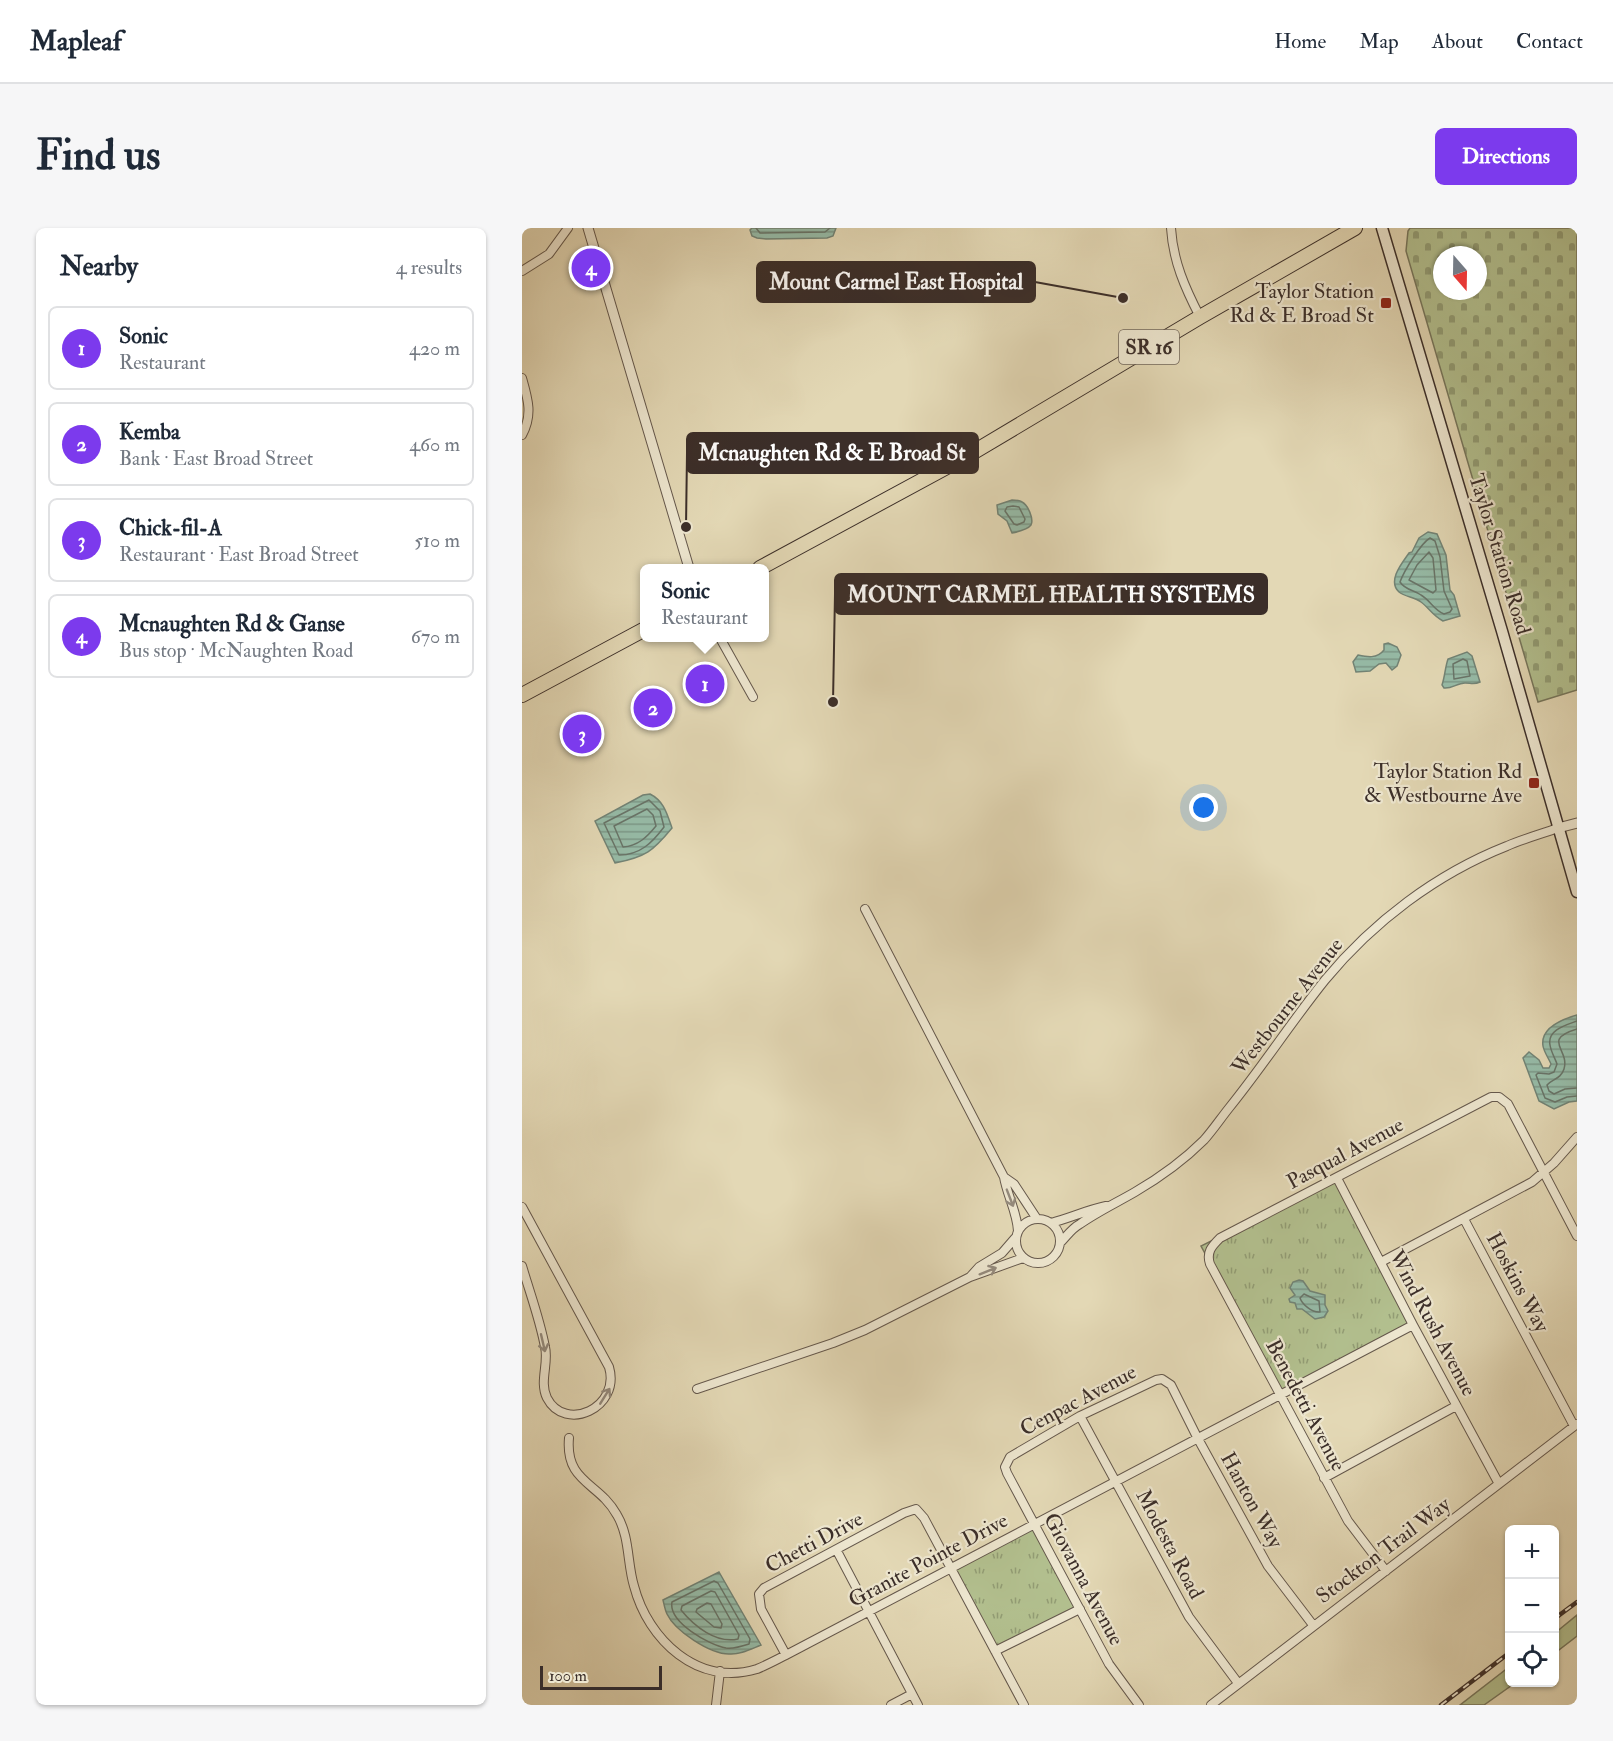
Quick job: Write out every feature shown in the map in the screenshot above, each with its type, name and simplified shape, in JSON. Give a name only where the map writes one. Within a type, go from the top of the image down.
[{"type":"highway","name":"SR 16","points":[[767,564],[967,456],[1355,228]]},
{"type":"highway","points":[[522,695],[640,632]]},
{"type":"main road","name":"Taylor Station Road","points":[[1382,228],[1577,892]]},
{"type":"street","points":[[522,272],[549,254],[568,228]]},
{"type":"street","points":[[588,228],[688,564]]},
{"type":"street","points":[[1170,228],[1178,272],[1200,317]]},
{"type":"street","points":[[522,378],[530,408],[523,434]]},
{"type":"street","points":[[722,642],[753,697]]},
{"type":"street","name":"Westbourne Avenue","points":[[1060,1243],[1078,1224],[1136,1192],[1176,1164],[1204,1139],[1239,1096],[1325,980],[1380,924],[1429,886],[1470,863],[1507,846],[1577,823]]},
{"type":"street","points":[[865,909],[1004,1177],[1017,1218],[1017,1235],[1016,1246],[1023,1258],[1036,1264],[1049,1261],[1055,1256],[1060,1243],[1057,1229],[1051,1223],[1037,1219],[1023,1225],[1017,1235],[1002,1253],[979,1267],[970,1277]]},
{"type":"street","name":"Pasqual Avenue","points":[[1210,1249],[1221,1238],[1491,1097],[1499,1097],[1508,1104],[1544,1173]]},
{"type":"street","points":[[1381,1262],[1532,1182],[1544,1173],[1577,1137]]},
{"type":"street","points":[[1544,1173],[1577,1236]]},
{"type":"street","points":[[1004,1177],[1014,1184],[1037,1219]]},
{"type":"street","name":"Wind Rush Avenue","points":[[1337,1178],[1499,1484]]},
{"type":"street","name":"Westbourne Avenue","points":[[1051,1223],[1107,1206]]},
{"type":"street","points":[[522,1207],[609,1367],[612,1378],[608,1394],[601,1404],[588,1412],[568,1413],[555,1408],[546,1397],[543,1385],[546,1349],[522,1266]]},
{"type":"street","name":"Hoskins Way","points":[[1464,1219],[1575,1425]]},
{"type":"street","name":"Benedetti Avenue","points":[[1210,1249],[1210,1264],[1281,1393],[1324,1478],[1348,1521],[1386,1571]]},
{"type":"street","points":[[697,1389],[833,1343],[865,1330],[970,1277],[984,1274],[1006,1263],[1023,1258]]},
{"type":"street","name":"Granite Pointe Drive","points":[[569,1438],[567,1451],[575,1472],[604,1498],[618,1516],[625,1535],[634,1587],[656,1633],[671,1650],[687,1661],[703,1668],[738,1672],[756,1669],[786,1655],[1413,1325]]},
{"type":"street","name":"Cenpac Avenue","points":[[1005,1465],[1010,1457],[1080,1416],[1156,1380],[1162,1379],[1171,1385]]},
{"type":"street","name":"Hanton Way","points":[[1171,1385],[1268,1566],[1312,1625]]},
{"type":"street","points":[[1324,1478],[1456,1406]]},
{"type":"street","name":"Modesta Road","points":[[1080,1416],[1188,1617],[1238,1683]]},
{"type":"street","name":"Stockton Trail Way","points":[[1210,1705],[1575,1425]]},
{"type":"street","name":"Giovanna Avenue","points":[[1005,1465],[1006,1473],[1109,1664],[1139,1705]]},
{"type":"street","name":"Chetti Drive","points":[[786,1655],[761,1609],[759,1594],[764,1588],[837,1551],[904,1513],[916,1509],[924,1518],[950,1570]]},
{"type":"street","points":[[837,1551],[918,1705]]},
{"type":"street","points":[[950,1570],[1024,1705]]},
{"type":"street","points":[[995,1651],[1080,1609]]},
{"type":"street","points":[[717,1705],[720,1671]]},
{"type":"street","points":[[891,1705],[912,1694]]},
{"type":"green space","points":[[1410,228],[1577,228],[1577,690],[1538,702],[1406,251]]},
{"type":"green space","points":[[1337,1178],[1413,1325],[1281,1393],[1201,1246]]},
{"type":"green space","points":[[1034,1524],[1080,1609],[995,1651],[950,1570]]},
{"type":"green space","points":[[1577,1615],[1577,1636],[1559,1650],[1559,1630]]},
{"type":"green space","points":[[1505,1670],[1505,1687],[1509,1687],[1484,1705],[1460,1705]]},
{"type":"water","points":[[752,228],[836,228],[833,236],[827,238],[766,239],[752,236],[750,230]]},
{"type":"water","points":[[1012,500],[1020,501],[1026,506],[1032,522],[1027,528],[1012,533],[1007,521],[998,514],[997,505]]},
{"type":"water","points":[[1428,532],[1437,534],[1446,555],[1450,590],[1454,595],[1460,616],[1443,621],[1419,600],[1399,592],[1395,583],[1395,577],[1403,562],[1412,552],[1419,538]]},
{"type":"water","points":[[1388,643],[1397,647],[1401,655],[1397,666],[1392,670],[1386,663],[1379,664],[1370,671],[1356,672],[1353,662],[1358,655],[1368,657],[1378,655],[1384,650],[1384,644]]},
{"type":"water","points":[[1467,652],[1472,656],[1480,682],[1462,683],[1444,688],[1442,685],[1448,659]]},
{"type":"water","points":[[650,794],[662,804],[672,828],[648,852],[615,863],[595,821],[643,795]]},
{"type":"water","points":[[1577,1015],[1577,1101],[1554,1109],[1539,1101],[1523,1058],[1529,1052],[1539,1060],[1543,1068],[1549,1068],[1551,1064],[1543,1046],[1545,1034],[1554,1025]]},
{"type":"water","points":[[1303,1281],[1310,1291],[1325,1295],[1325,1305],[1328,1311],[1324,1317],[1315,1319],[1302,1309],[1297,1309],[1295,1303],[1290,1302],[1289,1299],[1295,1295],[1290,1288],[1293,1282]]},
{"type":"water","points":[[719,1572],[761,1645],[733,1654],[721,1653],[703,1646],[671,1621],[663,1600]]},
{"type":"railway","points":[[1559,1615],[1577,1602]]},
{"type":"railway","points":[[1441,1705],[1505,1656]]},
{"type":"place","name":"Mcnaughten Rd & Ganse","points":[[591,268]]},
{"type":"place","name":"Mount Carmel East Hospital","points":[[1123,298]]},
{"type":"place","name":"Taylor Station Rd & E Broad St","points":[[1386,303]]},
{"type":"place","name":"Mcnaughten Rd & E Broad St","points":[[686,527]]},
{"type":"place","name":"Sonic","points":[[705,684]]},
{"type":"place","name":"MOUNT CARMEL HEALTH SYSTEMS","points":[[833,702]]},
{"type":"place","name":"Kemba","points":[[653,708]]},
{"type":"place","name":"Chick-fil-A","points":[[582,734]]},
{"type":"place","name":"Taylor Station Rd & Westbourne Ave","points":[[1534,783]]}]
